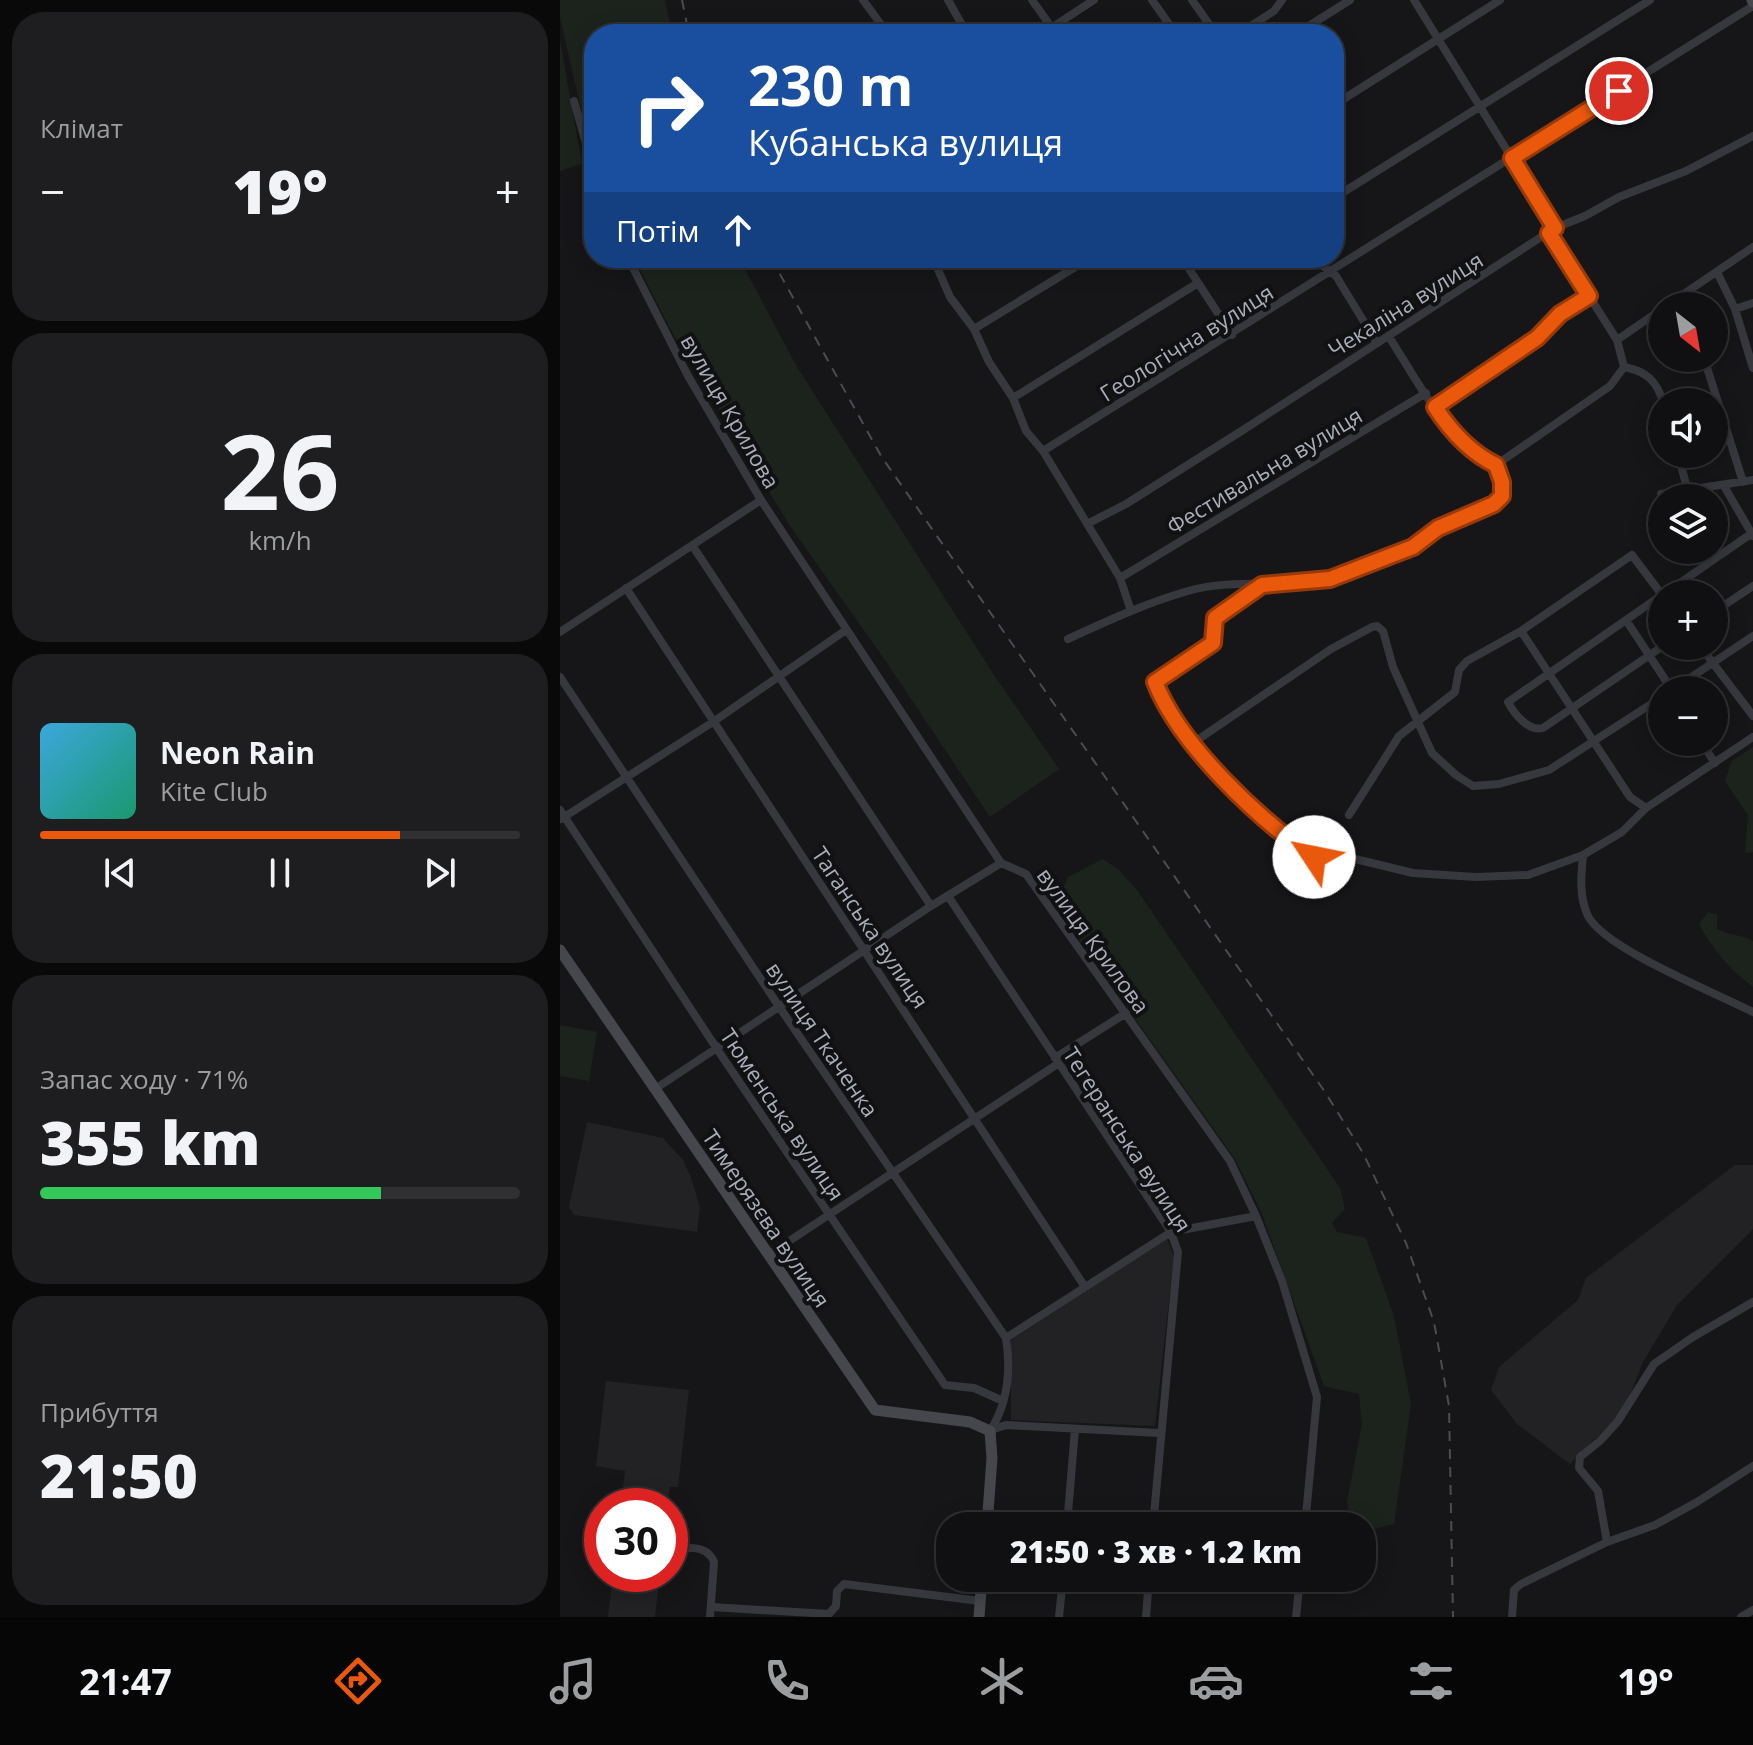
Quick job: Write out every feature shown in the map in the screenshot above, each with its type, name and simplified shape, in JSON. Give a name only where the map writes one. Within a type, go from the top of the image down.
[{"type":"street","points":[[863,0],[881,24]]},
{"type":"street","points":[[948,0],[960,24]]},
{"type":"street","points":[[1032,0],[1049,24]]},
{"type":"street","points":[[1058,24],[1094,0]]},
{"type":"street","points":[[1152,0],[1169,24]]},
{"type":"street","points":[[1192,0],[1209,24]]},
{"type":"street","points":[[1312,24],[1350,0]]},
{"type":"street","points":[[1414,0],[1512,158],[1617,340],[1624,367]]},
{"type":"street","points":[[1344,99],[1500,0]]},
{"type":"street","points":[[1344,192],[1650,0]]},
{"type":"street","points":[[1254,24],[1274,11],[1280,1]]},
{"type":"street","name":"Геологічна вулиця","points":[[1344,263],[1753,3]]},
{"type":"street","points":[[574,101],[584,136]]},
{"type":"street","name":"Чекаліна вулиця","points":[[1087,524],[1126,504],[1204,455],[1552,230],[1619,197],[1686,171],[1753,136]]},
{"type":"street","points":[[1687,292],[1753,247]]},
{"type":"street","name":"вулиця Крилова","points":[[633,268],[688,376],[761,500],[1001,863],[1026,874],[1230,1161],[1282,1281],[1317,1397],[1306,1512]]},
{"type":"street","points":[[939,268],[950,297],[974,329],[989,362],[1013,398],[1026,431],[1043,451],[1120,578],[1131,611]]},
{"type":"street","points":[[974,329],[1074,268]]},
{"type":"street","points":[[1188,268],[1232,335]]},
{"type":"street","points":[[1327,268],[1336,276],[1377,343]]},
{"type":"street","name":"Геологічна вулиця","points":[[1043,451],[1336,268]]},
{"type":"street","points":[[1717,272],[1735,309],[1753,368]]},
{"type":"street","points":[[1013,398],[1198,283]]},
{"type":"street","points":[[1435,407],[1537,338],[1560,314],[1589,296]]},
{"type":"street","points":[[1735,309],[1753,303]]},
{"type":"street","points":[[1617,340],[1648,319]]},
{"type":"street","points":[[1068,639],[1131,611],[1187,591],[1210,586],[1330,579],[1413,547],[1438,528],[1494,504],[1504,489],[1496,465],[1477,455],[1443,419],[1389,337]]},
{"type":"street","points":[[1624,367],[1647,375],[1657,388]]},
{"type":"street","points":[[1496,465],[1610,386],[1624,367]]},
{"type":"street","points":[[1709,372],[1748,481],[1728,485]]},
{"type":"street","name":"Фестивальна вулиця","points":[[1120,578],[1426,393]]},
{"type":"street","points":[[1685,580],[1752,534],[1728,493]]},
{"type":"street","points":[[560,632],[761,500]]},
{"type":"street","points":[[692,545],[931,906]]},
{"type":"street","points":[[1349,815],[1399,736],[1451,696],[1459,670],[1467,661],[1521,631],[1632,555],[1651,580]]},
{"type":"street","points":[[1262,585],[1215,618],[1213,643],[1155,682],[1161,697],[1216,770],[1283,836],[1314,857],[1351,858],[1413,873],[1476,877],[1528,875],[1583,855],[1622,832],[1646,808],[1753,737]]},
{"type":"street","points":[[1728,603],[1753,586]]},
{"type":"street","name":"Таганська вулиця","points":[[626,588],[1085,1287]]},
{"type":"street","points":[[1648,605],[1508,702],[1531,728],[1537,730],[1572,710],[1648,657]]},
{"type":"street","points":[[1626,620],[1648,654]]},
{"type":"street","points":[[1193,743],[1331,649],[1377,626],[1383,631],[1393,667],[1432,753],[1473,786],[1499,784],[1549,770],[1648,706]]},
{"type":"street","points":[[561,815],[713,722],[846,630]]},
{"type":"street","points":[[1521,631],[1630,797],[1646,808]]},
{"type":"street","points":[[1693,676],[1753,636]]},
{"type":"street","points":[[1711,660],[1753,716]]},
{"type":"street","name":"вулиця Ткаченка","points":[[560,677],[780,1008],[1006,1338]]},
{"type":"street","points":[[1710,756],[1715,763]]},
{"type":"street","name":"Тюменська вулиця","points":[[561,815],[945,1385],[974,1388],[1003,1401]]},
{"type":"street","points":[[1583,855],[1581,894],[1589,917],[1601,934],[1753,1012]]},
{"type":"street","points":[[655,1089],[1001,863]]},
{"type":"street","name":"Тегеранська вулиця","points":[[948,896],[1171,1232],[1178,1252],[1154,1512]]},
{"type":"street","name":"Тимерязєва вулиця","points":[[560,950],[875,1410],[970,1422],[990,1431]]},
{"type":"street","points":[[768,1255],[1126,1013]]},
{"type":"street","points":[[988,1512],[992,1458],[990,1431],[1001,1414],[1009,1368],[1006,1338],[1171,1232],[1256,1216]]},
{"type":"street","points":[[1607,1542],[1598,1491],[1579,1468],[1580,1457],[1618,1421],[1654,1364],[1753,1302]]},
{"type":"street","points":[[990,1431],[1006,1425],[1159,1433]]},
{"type":"street","points":[[1068,1512],[1075,1429]]},
{"type":"street","points":[[1512,1617],[1514,1590],[1521,1584],[1607,1542],[1655,1525],[1753,1466]]},
{"type":"street","points":[[688,1548],[706,1551],[714,1562],[710,1612],[829,1614],[836,1606],[837,1591],[844,1584],[980,1601]]},
{"type":"street","points":[[979,1617],[981,1592]]},
{"type":"street","points":[[1059,1617],[1062,1592]]},
{"type":"street","points":[[1146,1617],[1148,1592]]},
{"type":"street","points":[[1296,1617],[1299,1592]]},
{"type":"street","points":[[1741,1617],[1753,1610]]},
{"type":"shaded area","points":[[560,0],[665,0],[670,24],[584,24],[584,123],[560,17]]},
{"type":"shaded area","points":[[560,41],[582,164],[560,171]]},
{"type":"shaded area","points":[[639,268],[744,268],[797,367],[992,672],[1059,769],[990,817],[790,526],[673,334]]},
{"type":"shaded area","points":[[1753,747],[1753,852],[1745,853],[1748,815],[1725,781],[1732,761]]},
{"type":"shaded area","points":[[1103,859],[1119,870],[1137,890],[1340,1188],[1345,1209],[1332,1223],[1337,1232],[1366,1238],[1394,1316],[1411,1404],[1394,1524],[1376,1528],[1376,1512],[1349,1512],[1347,1502],[1362,1424],[1359,1394],[1324,1386],[1262,1214],[1235,1159],[1055,906],[1068,877]]},
{"type":"shaded area","points":[[1708,912],[1717,915],[1717,929],[1753,941],[1753,987],[1729,966],[1704,933],[1699,924]]},
{"type":"shaded area","points":[[560,1025],[597,1032],[589,1081],[560,1076]]},
{"type":"shaded area","points":[[587,1122],[663,1138],[683,1160],[692,1180],[700,1208],[697,1232],[574,1215],[569,1207]]},
{"type":"shaded area","points":[[1735,1165],[1753,1165],[1753,1229],[1677,1305],[1643,1362],[1624,1410],[1570,1464],[1517,1424],[1491,1390],[1499,1367],[1578,1300],[1586,1278]]},
{"type":"shaded area","points":[[1167,1239],[1174,1256],[1155,1426],[1011,1420],[1011,1340]]},
{"type":"shaded area","points":[[606,1381],[689,1390],[678,1487],[623,1488],[625,1471],[596,1466]]},
{"type":"shaded area","points":[[611,1592],[658,1592],[655,1617],[608,1617]]},
{"type":"railway","points":[[682,0],[687,24]]},
{"type":"railway","points":[[777,268],[881,456],[1325,1092],[1363,1153],[1406,1243],[1434,1322],[1449,1406],[1453,1617]]},
{"type":"route","points":[[1314,857],[1283,836],[1216,770],[1161,697],[1155,682],[1213,643],[1215,618],[1220,612],[1262,585],[1330,579],[1413,547],[1438,528],[1494,504],[1502,496],[1504,489],[1496,465],[1477,455],[1435,407],[1537,338],[1560,314],[1589,296],[1549,233],[1555,228],[1512,158],[1619,91]]}]
